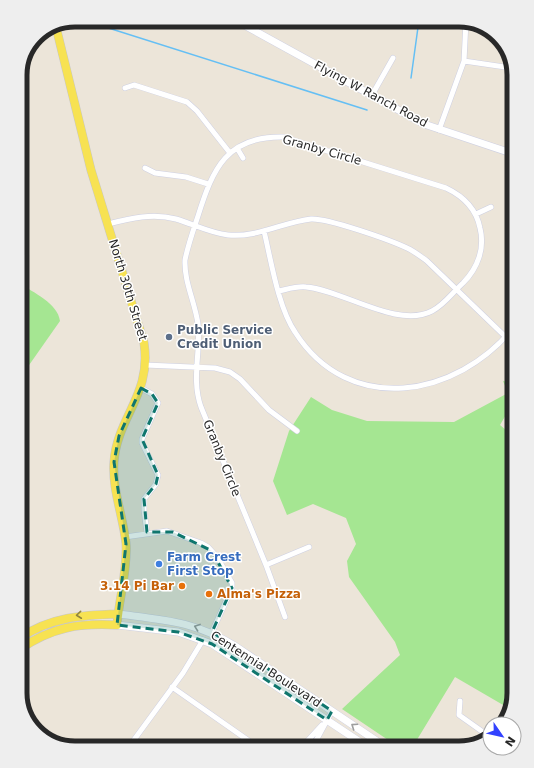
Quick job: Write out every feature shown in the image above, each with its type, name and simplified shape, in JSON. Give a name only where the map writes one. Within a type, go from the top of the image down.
[{"type":"main road","name":"Flying W Ranch Road","points":[[248,27],[439,130],[507,152]]},
{"type":"main road","name":"North 30th Street","points":[[57,31],[91,170],[144,343],[145,365],[141,388],[119,436],[114,462],[115,482],[125,537],[126,553],[117,625]]},
{"type":"main road","name":"Centennial Boulevard","points":[[27,634],[40,627],[78,615],[118,614],[180,622],[212,632],[377,741]]},
{"type":"main road","name":"Centennial Boulevard","points":[[27,645],[47,633],[68,627],[90,624],[117,625],[178,632],[203,640],[230,655],[358,741]]},
{"type":"street","points":[[439,130],[464,61],[466,28]]},
{"type":"street","points":[[372,95],[393,58]]},
{"type":"street","points":[[464,61],[506,67]]},
{"type":"street","points":[[125,88],[134,85],[186,102],[197,111],[230,153]]},
{"type":"street","name":"Granby Circle","points":[[279,290],[300,287],[311,288],[395,314],[412,317],[434,310],[466,280],[479,261],[483,241],[476,214],[465,200],[446,188],[294,139],[270,137],[248,143],[237,148],[217,167],[208,184],[184,266],[198,324],[196,391],[201,407],[266,565],[285,617]]},
{"type":"street","points":[[237,148],[244,158]]},
{"type":"street","points":[[145,168],[155,173],[186,177],[208,184]]},
{"type":"street","points":[[476,214],[491,207]]},
{"type":"street","points":[[108,224],[138,217],[156,216],[177,219],[195,226],[228,235],[243,235],[264,230],[312,219],[331,222],[406,248],[427,261],[506,337],[480,360],[438,382],[405,389],[368,386],[334,372],[307,350],[289,322],[279,290],[264,230]]},
{"type":"street","points":[[145,365],[196,367],[223,370],[236,376],[263,404],[296,431]]},
{"type":"street","points":[[141,388],[152,394],[158,403],[142,439],[142,443],[158,475],[156,484],[144,499],[147,533]]},
{"type":"street","points":[[125,537],[147,533],[173,532],[208,547],[217,556],[232,583],[232,588],[212,632]]},
{"type":"street","points":[[266,565],[309,547]]},
{"type":"street","points":[[133,741],[192,660],[203,640]]},
{"type":"street","points":[[172,687],[248,741]]},
{"type":"street","points":[[460,701],[459,715],[482,731]]},
{"type":"street","points":[[316,741],[332,711]]},
{"type":"street","points":[[308,741],[327,720]]},
{"type":"highlighted area","points":[[141,388],[152,394],[158,403],[142,439],[158,475],[156,484],[144,499],[147,532],[173,532],[212,551],[232,588],[212,632],[332,711],[327,720],[212,644],[178,632],[117,625],[126,544],[114,462],[119,436]]},
{"type":"green space","points":[[27,288],[44,299],[55,309],[60,321],[27,368]]},
{"type":"green space","points":[[503,381],[507,382],[507,391]]},
{"type":"green space","points":[[507,394],[507,413],[500,425],[507,431],[507,699],[505,706],[455,677],[416,741],[390,741],[342,709],[400,655],[395,642],[349,577],[347,561],[356,544],[346,518],[313,504],[287,515],[273,481],[289,431],[311,397],[332,410],[367,421],[454,422]]},
{"type":"waterway","points":[[105,27],[367,110]]},
{"type":"waterway","points":[[411,78],[418,27]]},
{"type":"place","name":"Public Service Credit Union","points":[[169,337]]},
{"type":"place","name":"Farm Crest First Stop","points":[[159,564]]},
{"type":"place","name":"3.14 Pi Bar","points":[[182,586]]},
{"type":"place","name":"Alma's Pizza","points":[[209,594]]}]
